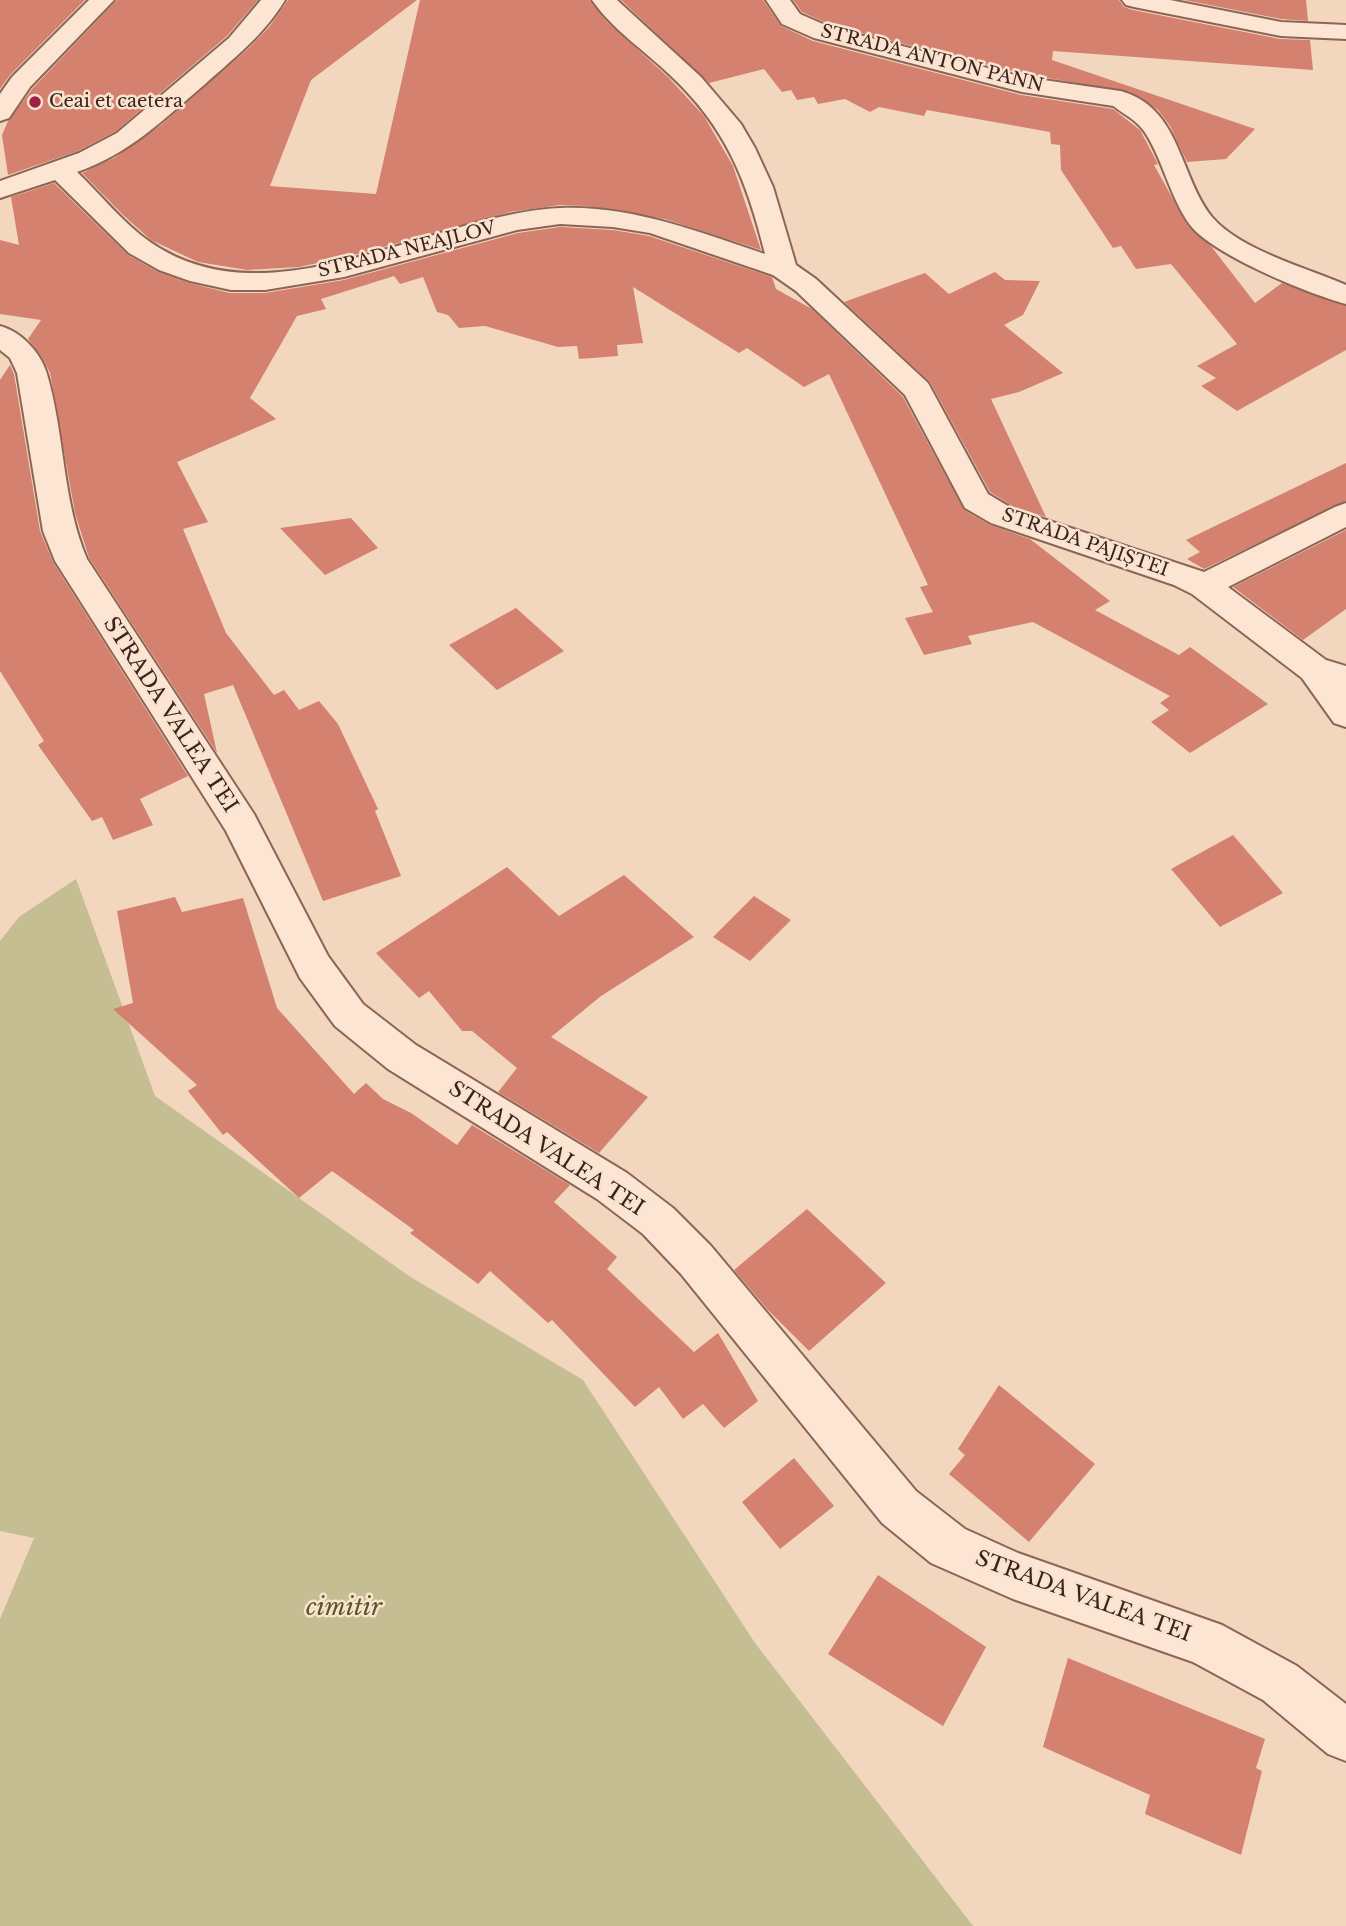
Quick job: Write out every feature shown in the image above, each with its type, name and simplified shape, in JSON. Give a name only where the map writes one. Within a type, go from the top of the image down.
[{"type":"street","points":[[0,113],[21,82],[102,0]]},
{"type":"street","points":[[0,190],[61,171],[104,152],[144,125],[264,17],[272,0]]},
{"type":"street","points":[[604,0],[719,112],[758,179],[783,269]]},
{"type":"street","name":"STRADA ANTON PANN","points":[[778,0],[791,19],[822,33],[1022,84],[1120,99],[1130,103],[1157,130],[1201,221],[1215,235],[1260,258],[1346,295]]},
{"type":"street","points":[[1134,0],[1281,29],[1346,32]]},
{"type":"street","name":"STRADA NEAJLOV","points":[[61,171],[139,247],[169,264],[232,282],[265,282],[344,269],[515,222],[560,216],[612,219],[656,226],[783,269]]},
{"type":"street","name":"STRADA PAJIȘTEI","points":[[783,269],[806,285],[917,390],[976,501],[1002,516],[1186,577],[1204,586],[1330,673],[1346,714]]},
{"type":"street","name":"STRADA VALEA TEI","points":[[0,335],[22,353],[32,373],[59,531],[71,561],[241,824],[314,967],[349,1015],[402,1057],[612,1186],[657,1221],[696,1260],[899,1507],[948,1546],[1013,1576],[1205,1642],[1280,1683],[1346,1736]]},
{"type":"street","points":[[1204,586],[1346,514]]},
{"type":"green space","name":"cimitir","points":[[76,879],[155,1096],[409,1276],[583,1380],[755,1643],[973,1926],[0,1926],[0,1619],[34,1538],[0,1531],[0,941],[19,917]]},
{"type":"building","points":[[0,0],[85,0],[10,75],[0,89]]},
{"type":"building","points":[[117,0],[258,0],[227,36],[116,131],[78,151],[8,175],[2,135],[8,121],[32,89]]},
{"type":"building","points":[[288,0],[417,0],[311,80],[270,186],[376,194],[420,0],[589,0],[607,22],[668,77],[704,116],[733,166],[761,250],[665,219],[587,206],[560,205],[510,212],[351,256],[299,267],[247,270],[198,262],[151,240],[82,173],[114,158],[161,125],[250,47],[270,26]]},
{"type":"building","points":[[621,0],[763,0],[781,26],[813,41],[1021,95],[1113,109],[1140,130],[1158,164],[1154,165],[1188,226],[1211,246],[1255,303],[1282,283],[1346,306],[1346,350],[1237,411],[1201,386],[1216,378],[1197,366],[1237,344],[1171,264],[1136,269],[1121,246],[1113,248],[1061,170],[1060,145],[1051,144],[1050,132],[927,110],[924,116],[879,107],[870,112],[845,99],[818,104],[814,97],[797,100],[791,90],[782,92],[764,69],[709,83]]},
{"type":"building","points":[[793,0],[1119,0],[1124,7],[1133,10],[1280,39],[1310,40],[1313,70],[1053,51],[1052,60],[1255,129],[1226,159],[1187,162],[1170,126],[1158,110],[1130,92],[1024,74],[833,26],[802,12]]},
{"type":"building","points":[[1184,0],[1306,0],[1308,21],[1281,19]]},
{"type":"building","points":[[54,183],[128,255],[158,272],[230,293],[265,293],[344,280],[518,233],[560,227],[613,230],[649,236],[772,277],[776,289],[812,309],[903,397],[964,510],[990,525],[1030,539],[1110,601],[1095,610],[1179,655],[1190,647],[1268,704],[1190,753],[1151,722],[1169,710],[1160,703],[1170,696],[1033,622],[968,636],[972,644],[924,655],[905,618],[933,612],[920,587],[928,585],[829,374],[804,387],[747,348],[739,353],[633,287],[643,343],[617,345],[618,356],[579,359],[577,346],[558,347],[485,326],[459,328],[448,315],[437,312],[423,277],[400,284],[394,276],[321,299],[326,309],[297,316],[250,398],[276,419],[177,462],[208,522],[183,529],[226,633],[274,695],[284,690],[299,710],[319,701],[338,724],[378,809],[375,811],[401,876],[323,901],[233,685],[204,694],[217,753],[89,558],[75,513],[50,373],[28,339],[41,320],[0,314],[0,240],[19,245],[11,197]]},
{"type":"building","points":[[995,272],[1005,280],[1040,281],[1023,315],[1004,325],[1063,373],[1019,392],[991,399],[1046,517],[1014,507],[990,492],[930,382],[844,302],[925,273],[949,294]]},
{"type":"building","points":[[10,365],[14,374],[40,531],[53,562],[188,776],[140,799],[153,825],[113,840],[102,817],[92,821],[38,745],[44,741],[0,671],[0,380]]},
{"type":"building","points":[[1346,463],[1346,501],[1204,569],[1187,559],[1200,552],[1186,540]]},
{"type":"building","points":[[351,518],[378,548],[325,575],[280,528]]},
{"type":"building","points":[[1346,530],[1346,609],[1303,640],[1233,587]]},
{"type":"building","points":[[516,608],[564,651],[497,690],[449,645]]},
{"type":"building","points":[[1233,835],[1283,893],[1220,927],[1171,869]]},
{"type":"building","points":[[507,867],[559,916],[624,875],[694,937],[601,996],[551,1037],[648,1097],[599,1153],[498,1092],[517,1068],[472,1031],[462,1031],[429,991],[419,998],[376,953]]},
{"type":"building","points":[[754,896],[791,920],[750,961],[713,937]]},
{"type":"building","points":[[175,897],[182,912],[243,898],[277,1008],[354,1094],[366,1083],[383,1099],[411,1113],[457,1145],[472,1125],[570,1185],[554,1202],[617,1257],[607,1269],[694,1352],[718,1333],[758,1401],[724,1428],[703,1404],[683,1419],[659,1387],[635,1407],[552,1320],[548,1323],[490,1271],[478,1284],[410,1233],[414,1230],[332,1171],[299,1198],[227,1132],[223,1135],[188,1091],[197,1085],[113,1009],[133,1003],[117,911]]},
{"type":"building","points":[[807,1209],[886,1283],[809,1351],[767,1309],[734,1270]]},
{"type":"building","points":[[999,1385],[1095,1464],[1029,1542],[949,1474],[965,1455],[958,1449]]},
{"type":"building","points":[[794,1458],[834,1506],[780,1549],[742,1502]]},
{"type":"building","points":[[878,1575],[986,1647],[943,1726],[828,1654]]},
{"type":"building","points":[[1068,1658],[1265,1739],[1256,1768],[1262,1771],[1241,1855],[1145,1814],[1150,1795],[1043,1747]]},
{"type":"place","name":"Ceai et caetera","points":[[35,102]]}]
